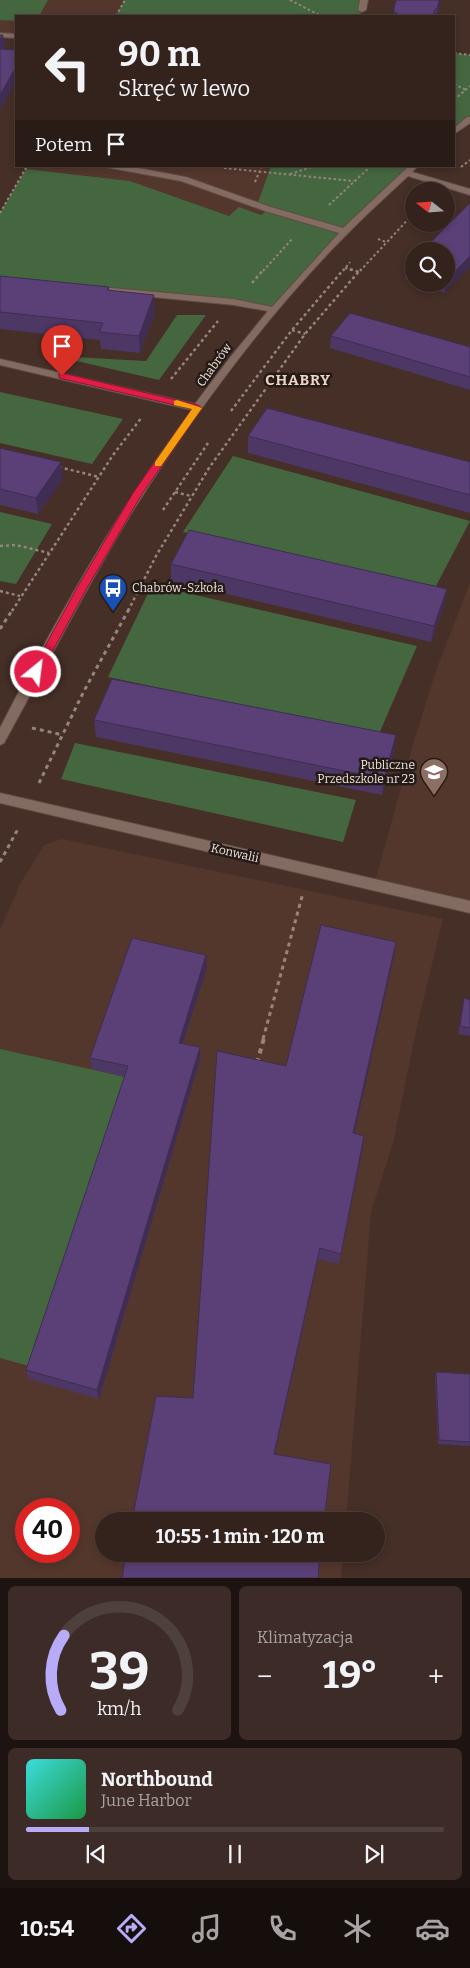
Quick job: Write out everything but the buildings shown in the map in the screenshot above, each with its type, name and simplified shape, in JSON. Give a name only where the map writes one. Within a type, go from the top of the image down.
[{"type":"street","points":[[362,10],[364,0]]},
{"type":"street","points":[[0,35],[15,36]]},
{"type":"street","points":[[455,131],[470,119]]},
{"type":"street","points":[[118,167],[134,168],[183,179],[268,209],[346,232]]},
{"type":"street","points":[[410,170],[470,192]]},
{"type":"street","name":"Chabrów","points":[[0,740],[82,588],[138,493],[198,408],[245,343],[346,232],[410,170]]},
{"type":"street","points":[[78,286],[234,302],[275,310]]},
{"type":"street","points":[[0,362],[198,408]]},
{"type":"street","name":"Konwalii","points":[[0,798],[470,907]]},
{"type":"path","points":[[117,15],[125,0]]},
{"type":"path","points":[[290,0],[319,15]]},
{"type":"path","points":[[455,53],[470,55]]},
{"type":"path","points":[[455,84],[466,90]]},
{"type":"path","points":[[455,99],[470,86]]},
{"type":"path","points":[[0,212],[26,167]]},
{"type":"path","points":[[287,175],[312,167]]},
{"type":"path","points":[[350,186],[371,167]]},
{"type":"path","points":[[222,168],[355,181]]},
{"type":"path","points":[[0,862],[84,691],[141,588],[156,556],[191,496],[248,410],[305,334],[405,222]]},
{"type":"path","points":[[378,239],[386,242]]},
{"type":"path","points":[[231,410],[292,330],[352,260]]},
{"type":"path","points":[[345,268],[359,272]]},
{"type":"path","points":[[292,330],[305,334]]},
{"type":"path","points":[[163,510],[208,443]]},
{"type":"path","points":[[54,466],[99,477]]},
{"type":"path","points":[[175,492],[191,496]]},
{"type":"path","points":[[0,546],[16,545],[49,553]]},
{"type":"path","points":[[0,591],[20,596]]},
{"type":"path","points":[[255,1071],[305,886]]},
{"type":"shaded area","points":[[0,0],[125,0],[117,15],[15,15],[15,36],[0,35]]},
{"type":"shaded area","points":[[27,167],[271,167],[257,205],[268,209],[261,215],[229,216],[130,181],[26,169]]},
{"type":"shaded area","name":"Publiczne Przedszkole nr 23","points":[[470,583],[470,907],[374,885],[414,741],[437,668]]},
{"type":"shaded area","points":[[62,839],[443,919],[417,1026],[393,1143],[371,1212],[347,1512],[95,1512],[95,1562],[342,1562],[341,1578],[0,1578],[0,930],[20,884],[44,845]]},
{"type":"green space","points":[[0,0],[48,0],[40,15],[15,15],[15,21],[0,20]]},
{"type":"green space","points":[[125,0],[364,0],[360,15],[117,15]]},
{"type":"green space","points":[[455,53],[470,55],[470,119],[455,131]]},
{"type":"green space","points":[[271,167],[413,167],[382,196],[275,310],[234,302],[0,279],[0,213],[26,169],[130,181],[229,216],[239,207],[261,215],[268,210],[257,205]]},
{"type":"green space","points":[[177,315],[206,315],[159,380],[55,356],[146,361]]},
{"type":"green space","points":[[0,392],[123,419],[92,464],[0,443]]},
{"type":"green space","points":[[233,456],[470,521],[436,586],[183,532]]},
{"type":"green space","points":[[0,512],[52,524],[16,584],[0,581]]},
{"type":"green space","points":[[152,585],[417,646],[379,734],[108,677]]},
{"type":"green space","points":[[75,743],[356,800],[343,842],[61,779]]},
{"type":"green space","points":[[0,1049],[130,1078],[33,1367],[0,1358]]},
{"type":"slow traffic","points":[[158,464],[198,408],[177,403]]},
{"type":"place","name":"Chabrów-Szkoła","points":[[113,612]]},
{"type":"place","name":"Publiczne Przedszkole nr 23","points":[[434,796]]},
{"type":"district","name":"CHABRY","points":[[298,380]]},
{"type":"route","points":[[36,672],[82,588],[138,493],[198,408],[62,376]]}]
